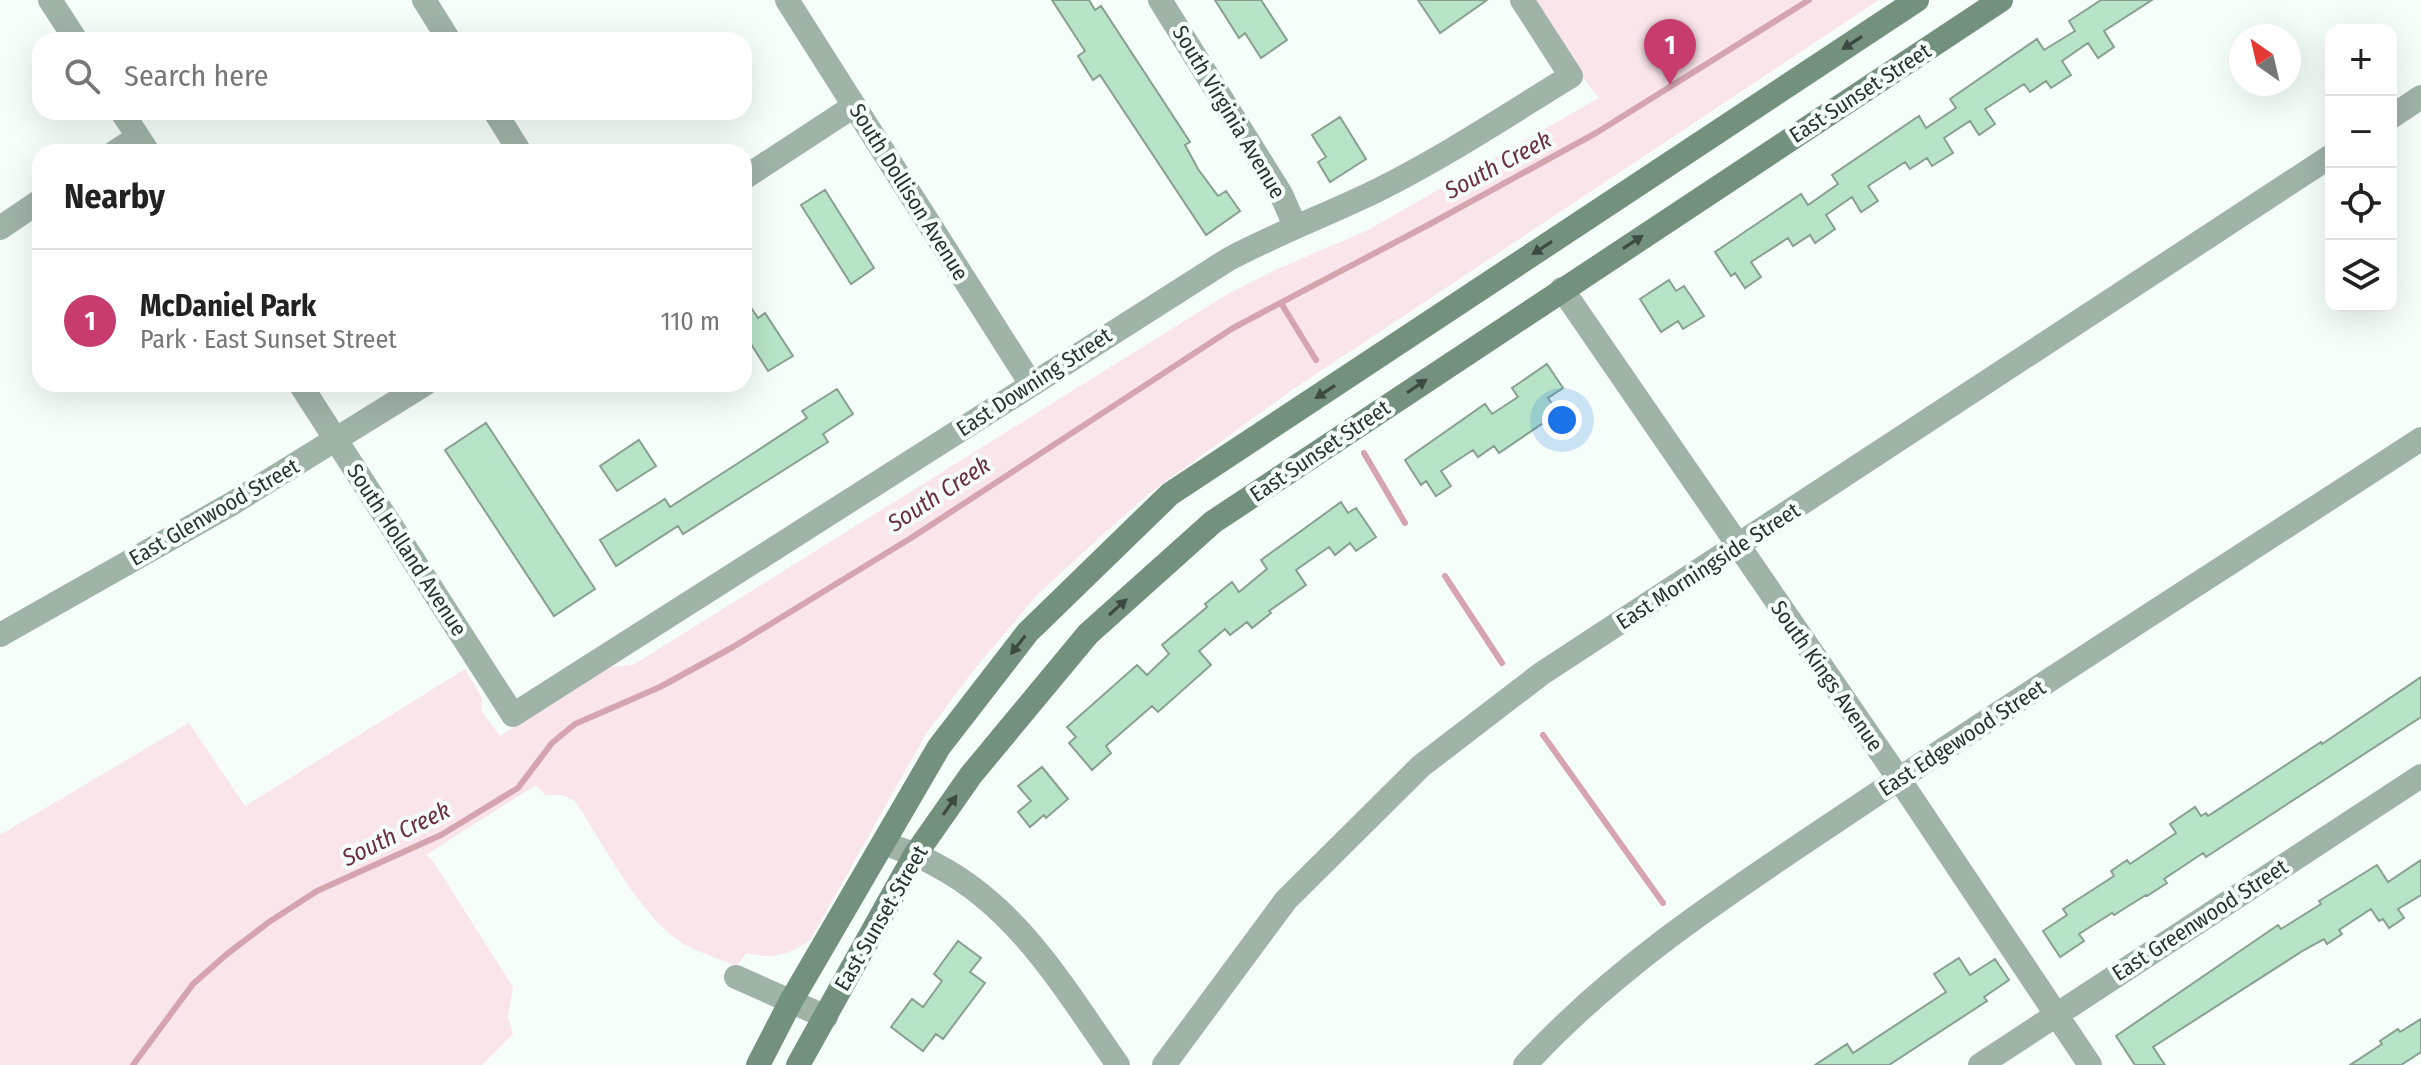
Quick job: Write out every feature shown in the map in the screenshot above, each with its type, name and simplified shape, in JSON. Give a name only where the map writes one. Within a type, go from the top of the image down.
[{"type":"main road","name":"East Sunset Street","points":[[758,1065],[791,1001],[939,747],[1028,632],[1170,494],[1917,0]]},
{"type":"main road","name":"East Sunset Street","points":[[798,1065],[915,855],[971,775],[1088,634],[1213,522],[2001,0]]},
{"type":"street","points":[[50,0],[71,32]]},
{"type":"street","points":[[424,0],[444,32]]},
{"type":"street","name":"South Dollison Avenue","points":[[787,0],[1031,384]]},
{"type":"street","name":"South Virginia Avenue","points":[[1160,0],[1281,194],[1295,226]]},
{"type":"street","name":"East Downing Street","points":[[513,715],[1229,259],[1295,226],[1375,192],[1571,76],[1522,0]]},
{"type":"street","points":[[2397,113],[2421,97]]},
{"type":"street","points":[[752,173],[854,106]]},
{"type":"street","points":[[127,120],[143,144]]},
{"type":"street","points":[[500,120],[515,144]]},
{"type":"street","name":"East Morningside Street","points":[[1164,1065],[1286,900],[1421,766],[1541,674],[2325,160]]},
{"type":"street","points":[[0,228],[32,206]]},
{"type":"street","name":"South Kings Avenue","points":[[1562,289],[1899,779],[2090,1065]]},
{"type":"street","name":"South Holland Avenue","points":[[305,392],[513,715]]},
{"type":"street","name":"East Glenwood Street","points":[[0,635],[233,503],[412,392]]},
{"type":"street","name":"East Edgewood Street","points":[[1525,1065],[1645,955],[1723,897],[2421,439]]},
{"type":"street","name":"East Greenwood Street","points":[[1980,1065],[2421,776]]},
{"type":"street","points":[[884,843],[940,866],[970,887],[1017,928],[1054,972],[1118,1065]]},
{"type":"street","points":[[736,977],[826,1017]]},
{"type":"shaded area","points":[[1533,0],[1879,0],[1292,390],[1151,492],[1110,528],[1037,595],[973,671],[926,734],[810,940],[780,955],[747,953],[736,966],[684,944],[668,932],[638,899],[575,801],[563,795],[545,795],[536,785],[426,855],[433,861],[513,987],[508,1017],[513,1034],[482,1065],[0,1065],[0,835],[189,723],[245,806],[465,669],[482,698],[481,710],[500,736],[608,667],[633,665],[1226,295],[1368,230],[1599,98],[1578,72]]},
{"type":"building","points":[[1052,0],[1089,0],[1095,10],[1101,6],[1190,142],[1185,145],[1198,169],[1218,196],[1226,191],[1240,211],[1206,235],[1100,75],[1093,80],[1078,56],[1085,51]]},
{"type":"building","points":[[1215,0],[1261,0],[1287,40],[1261,58],[1245,33],[1239,38]]},
{"type":"building","points":[[1418,0],[1487,0],[1440,33]]},
{"type":"building","points":[[2101,0],[2152,0],[2104,31],[2114,47],[2098,58],[2088,43],[2062,61],[2071,75],[2051,88],[2046,81],[2030,92],[2024,84],[1985,109],[1995,124],[1979,135],[1970,121],[1944,138],[1953,153],[1932,166],[1927,158],[1910,169],[1905,162],[1868,186],[1878,201],[1861,212],[1852,197],[1826,215],[1835,229],[1815,243],[1810,235],[1793,246],[1788,238],[1751,262],[1761,277],[1745,288],[1735,273],[1731,276],[1715,252],[1801,194],[1808,205],[1838,184],[1832,175],[1919,116],[1926,128],[1956,108],[1950,99],[2037,39],[2044,50],[2075,31],[2069,21]]},
{"type":"building","points":[[1340,117],[1366,159],[1330,182],[1318,162],[1326,157],[1312,135]]},
{"type":"building","points":[[825,190],[874,268],[851,284],[801,205]]},
{"type":"building","points":[[1669,280],[1676,291],[1684,286],[1704,316],[1683,329],[1678,321],[1661,332],[1640,299]]},
{"type":"building","points":[[752,309],[758,318],[765,313],[793,356],[768,371],[752,346]]},
{"type":"building","points":[[1547,364],[1563,388],[1548,398],[1558,413],[1499,453],[1494,446],[1478,457],[1473,450],[1441,471],[1451,486],[1436,496],[1426,481],[1421,485],[1405,460],[1485,404],[1492,414],[1518,397],[1512,388]]},
{"type":"building","points":[[837,389],[853,414],[823,434],[828,442],[683,534],[678,526],[616,566],[600,540],[665,499],[670,507],[807,418],[802,411]]},
{"type":"building","points":[[486,423],[595,589],[554,616],[445,450]]},
{"type":"building","points":[[639,440],[656,466],[617,491],[600,466]]},
{"type":"building","points":[[1341,502],[1348,513],[1356,508],[1376,537],[1356,551],[1350,543],[1335,555],[1329,547],[1296,570],[1306,585],[1269,611],[1271,613],[1252,628],[1247,622],[1230,635],[1225,629],[1199,651],[1211,665],[1158,712],[1152,706],[1106,746],[1111,753],[1092,770],[1069,743],[1076,737],[1067,727],[1137,665],[1147,675],[1169,654],[1162,645],[1207,607],[1205,604],[1232,582],[1239,592],[1267,569],[1261,560]]},
{"type":"building","points":[[2421,677],[2421,717],[2206,857],[2203,853],[2164,879],[2167,883],[2147,896],[2079,934],[2084,941],[2060,957],[2043,931],[2067,915],[2063,909],[2114,876],[2111,871],[2127,860],[2130,864],[2176,833],[2170,824],[2195,807],[2201,816],[2206,813],[2208,816]]},
{"type":"building","points":[[1042,767],[1068,799],[1030,827],[1018,812],[1031,801],[1018,786]]},
{"type":"building","points":[[2421,860],[2421,895],[2398,909],[2404,918],[2389,928],[2383,919],[2379,921],[2371,909],[2339,930],[2342,934],[2327,944],[2324,939],[2304,950],[2153,1047],[2165,1065],[2135,1065],[2116,1036],[2278,925],[2281,929],[2377,865],[2388,882]]},
{"type":"building","points":[[958,941],[981,958],[970,972],[985,983],[943,1039],[936,1034],[923,1051],[891,1027],[912,999],[923,1007],[942,981],[934,974]]},
{"type":"building","points":[[1959,958],[1970,975],[1995,959],[2009,980],[1984,997],[1987,1001],[1889,1065],[1815,1065],[1847,1044],[1853,1053],[1946,992],[1934,974]]},
{"type":"building","points":[[2421,1019],[2421,1052],[2401,1065],[2350,1065],[2398,1029],[2400,1032]]},
{"type":"waterway","name":"South Creek","points":[[133,1065],[193,984],[227,954],[317,891],[441,835],[518,788],[552,743],[575,724],[660,687],[733,647],[911,538],[1233,328],[1596,133],[1809,0]]},
{"type":"waterway","points":[[1281,303],[1316,360]]},
{"type":"waterway","points":[[1364,453],[1405,523]]},
{"type":"waterway","points":[[1445,576],[1502,663]]},
{"type":"waterway","points":[[1543,735],[1663,903]]},
{"type":"place","name":"McDaniel Park","points":[[1670,85]]}]
